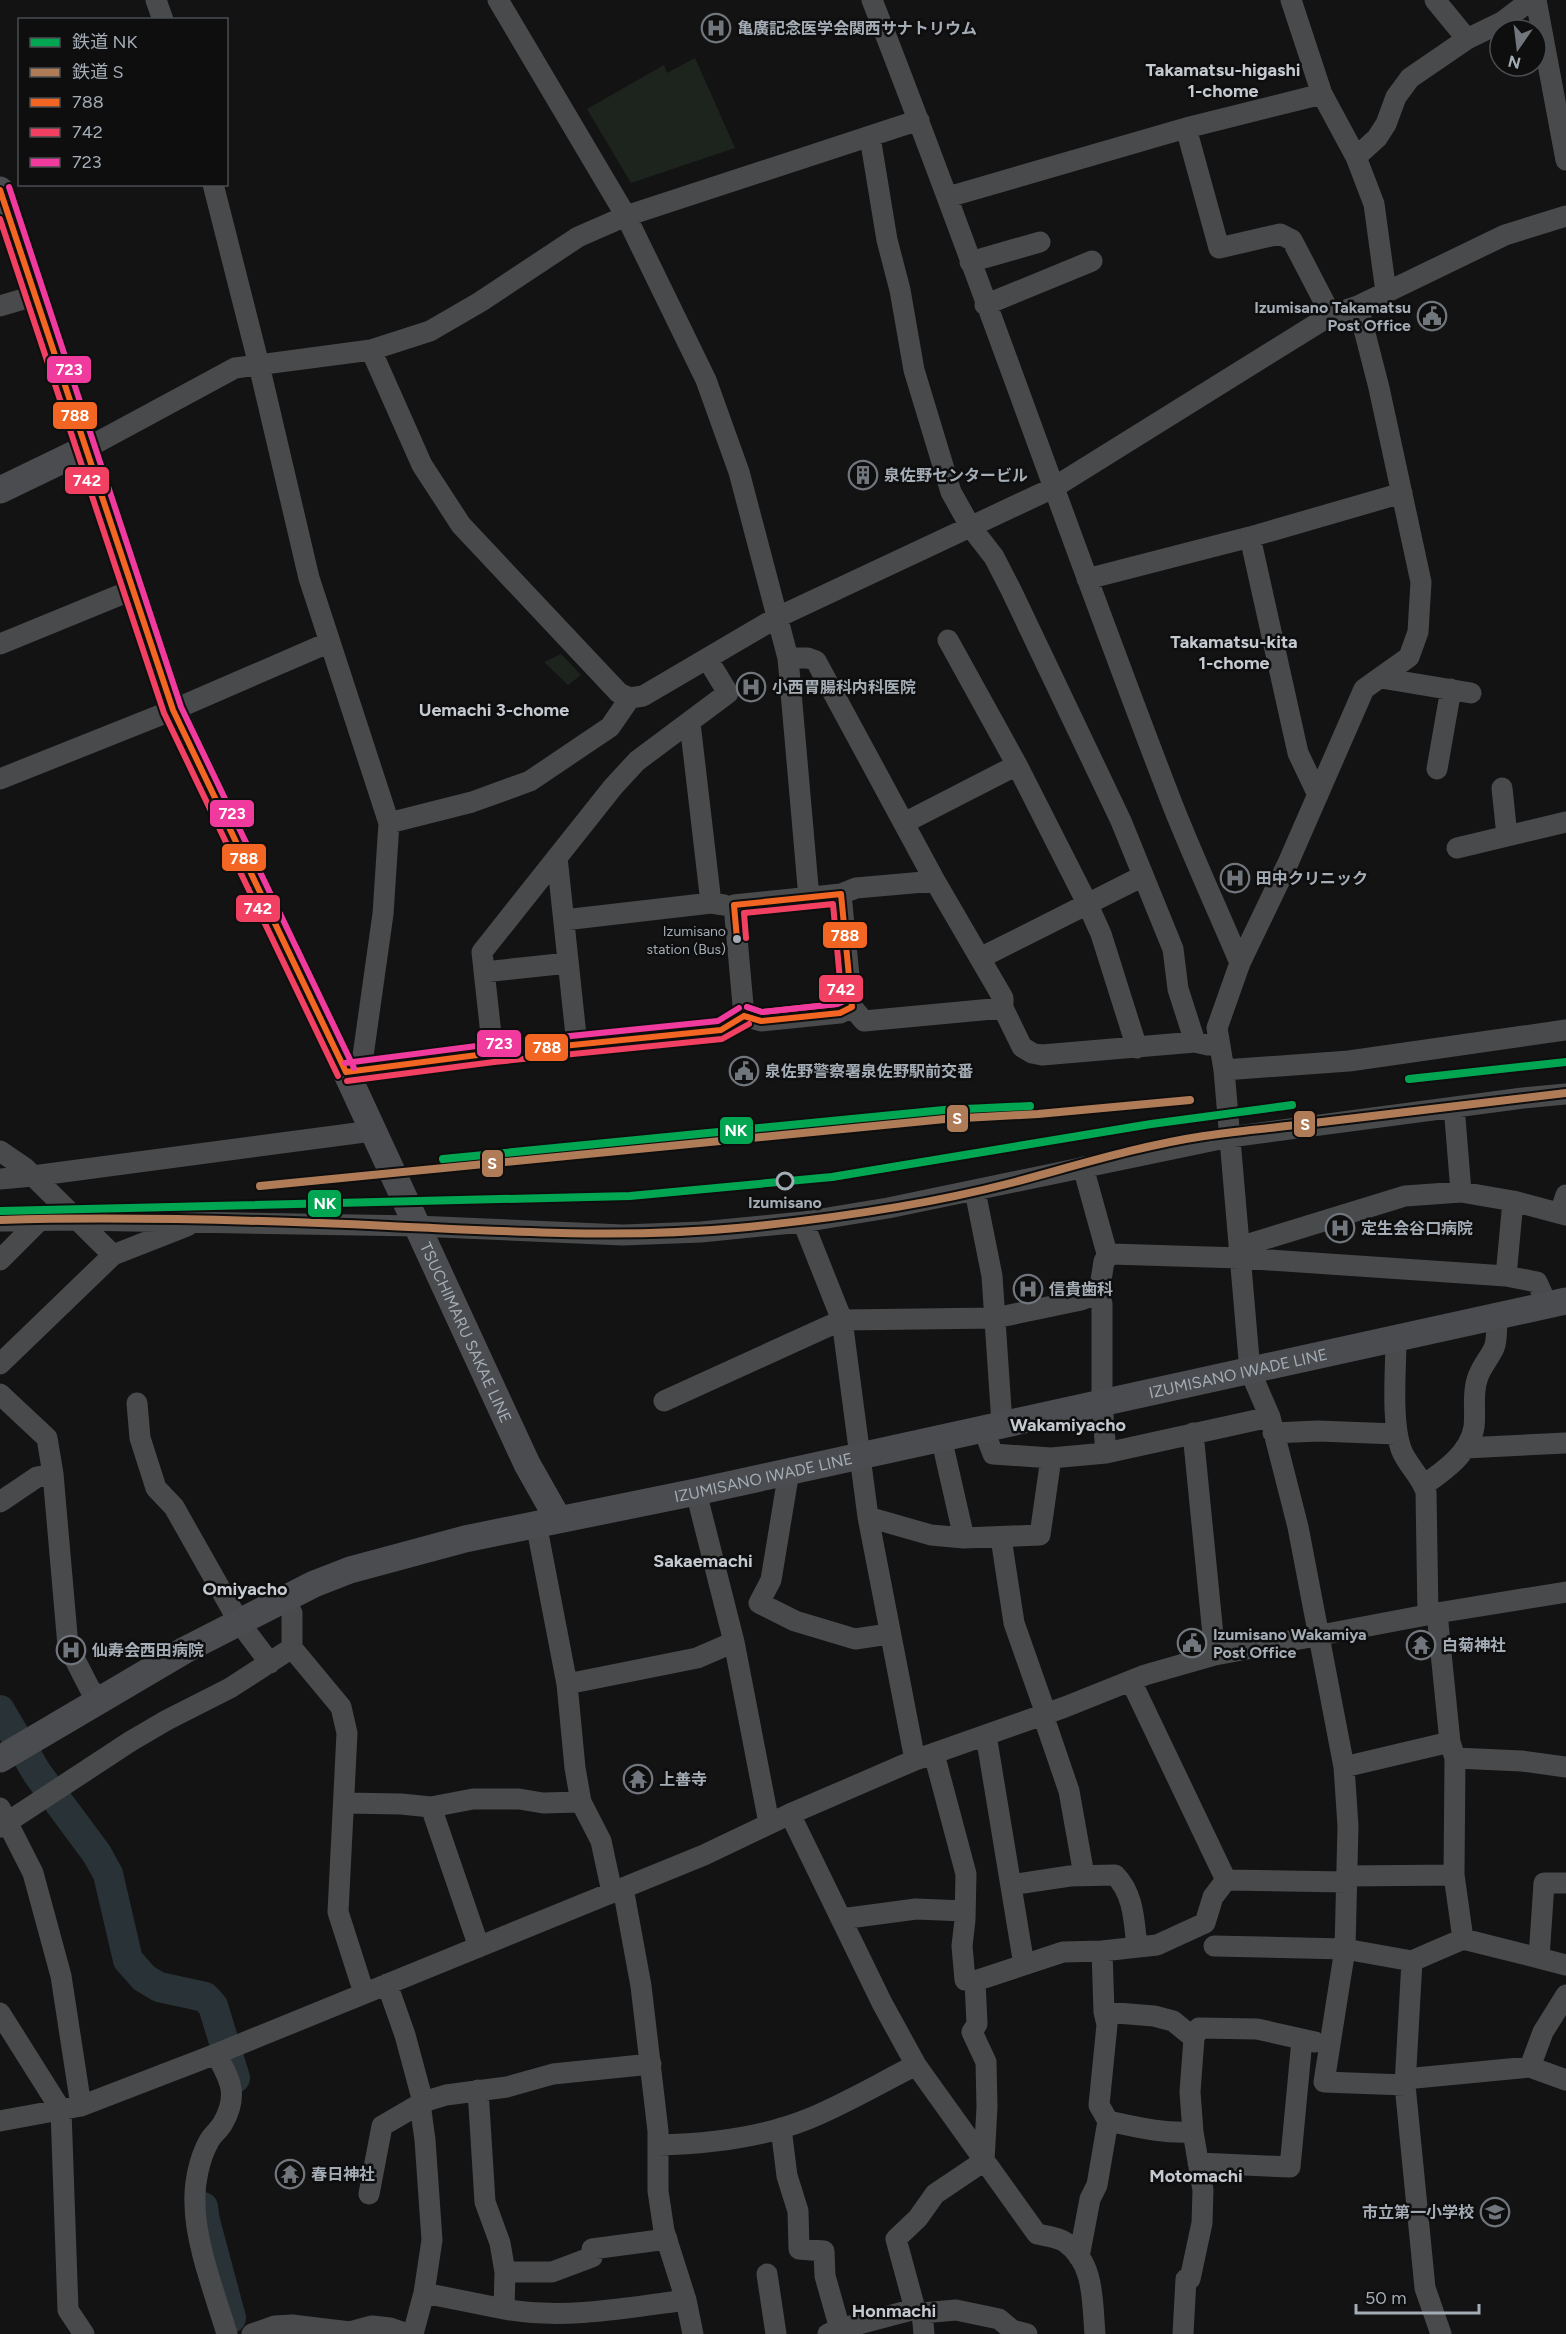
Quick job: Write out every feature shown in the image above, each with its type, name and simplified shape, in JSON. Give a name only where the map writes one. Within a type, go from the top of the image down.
[{"type":"main road","name":"TSUCHIMARU SAKAE LINE","points":[[0,190],[173,710],[354,1071],[372,1131],[527,1464],[547,1521]]},
{"type":"main road","points":[[0,490],[85,449]]},
{"type":"main road","name":"IZUMISANO IWADE LINE","points":[[15,1750],[185,1650],[314,1584],[350,1570],[465,1539],[696,1492],[1556,1303]]},
{"type":"street","points":[[156,0],[162,18]]},
{"type":"street","points":[[498,0],[626,216],[706,380],[739,472],[788,658],[809,898]]},
{"type":"street","points":[[872,0],[948,197],[985,305],[1174,808],[1240,963]]},
{"type":"street","points":[[1291,0],[1322,94],[1356,157],[1374,204],[1386,292]]},
{"type":"street","points":[[1435,0],[1467,39]]},
{"type":"street","points":[[1356,157],[1377,138],[1386,124],[1396,98],[1410,78],[1467,39],[1502,22],[1531,0]]},
{"type":"street","points":[[1536,0],[1566,160]]},
{"type":"street","points":[[948,197],[1186,128],[1322,94]]},
{"type":"street","points":[[85,449],[235,368],[371,350],[430,331],[480,302],[578,237],[626,216],[870,138],[919,120]]},
{"type":"street","points":[[1186,128],[1219,248],[1280,234],[1292,240],[1331,315]]},
{"type":"street","points":[[870,138],[886,240],[900,290],[914,370],[951,492],[970,526],[994,557],[1121,821],[1173,949],[1178,989],[1195,1042]]},
{"type":"street","points":[[214,186],[259,365],[309,578],[389,823],[383,914],[354,1071],[493,1053],[721,1030],[744,1016],[762,1021],[840,1013],[852,1007]]},
{"type":"street","points":[[371,350],[422,465],[461,525],[618,693],[630,698],[642,696],[708,660],[776,618],[1053,488],[1331,315],[1358,306],[1505,235],[1566,216],[1566,234]]},
{"type":"street","points":[[970,262],[1040,242]]},
{"type":"street","points":[[985,305],[1092,261]]},
{"type":"street","points":[[0,306],[34,296]]},
{"type":"street","points":[[1358,306],[1421,582],[1418,632],[1409,657],[1364,689],[1240,963],[1217,1028],[1224,1070],[1250,1371],[1272,1425],[1298,1527],[1344,1767],[1348,1826],[1345,1949],[1324,2082],[1405,2082],[1530,2067],[1566,2080]]},
{"type":"street","points":[[1087,579],[1250,537],[1402,493]]},
{"type":"street","points":[[1250,537],[1298,753],[1318,795]]},
{"type":"street","points":[[0,644],[132,590]]},
{"type":"street","points":[[948,640],[1017,765],[1088,905],[1101,934],[1137,1048]]},
{"type":"street","points":[[0,779],[173,710],[330,642]]},
{"type":"street","points":[[788,658],[808,658],[816,661],[935,881],[1003,998],[1002,1008],[1022,1047],[1032,1053],[1042,1055],[1195,1042],[1220,1047]]},
{"type":"street","points":[[493,1053],[482,952],[613,787],[637,761],[728,693],[708,660]]},
{"type":"street","points":[[1381,678],[1461,691],[1437,769]]},
{"type":"street","points":[[389,823],[472,802],[530,781],[610,727],[630,698]]},
{"type":"street","points":[[690,723],[711,903]]},
{"type":"street","points":[[904,823],[1017,765]]},
{"type":"street","points":[[1502,788],[1507,836]]},
{"type":"street","points":[[1457,848],[1566,822]]},
{"type":"street","points":[[557,857],[577,1045]]},
{"type":"street","points":[[980,958],[1143,876]]},
{"type":"street","points":[[564,920],[711,903],[734,906],[841,894],[856,888],[935,881]]},
{"type":"street","points":[[841,894],[852,1007],[864,1021],[1002,1008]]},
{"type":"street","points":[[734,906],[744,1016]]},
{"type":"street","points":[[484,972],[568,963]]},
{"type":"street","points":[[1224,1070],[1349,1062],[1566,1029]]},
{"type":"street","points":[[0,1221],[77,1220],[416,1226],[623,1235],[701,1232],[803,1222],[975,1191],[1230,1137],[1566,1094]]},
{"type":"street","points":[[1455,1118],[1461,1192]]},
{"type":"street","points":[[0,1179],[372,1131]]},
{"type":"street","points":[[0,1151],[33,1176],[113,1255]]},
{"type":"street","points":[[1083,1167],[1108,1257]]},
{"type":"street","points":[[975,1191],[992,1276],[995,1318],[993,1454],[1051,1458],[1106,1454],[1193,1433],[1272,1425],[1318,1431],[1396,1434]]},
{"type":"street","points":[[1239,1253],[1405,1196],[1461,1192],[1564,1208]]},
{"type":"street","points":[[1506,1276],[1513,1201]]},
{"type":"street","points":[[0,1260],[40,1220]]},
{"type":"street","points":[[0,1365],[113,1255],[195,1222]]},
{"type":"street","points":[[803,1222],[842,1320],[868,1518],[889,1634],[966,1874],[962,1946],[965,1980],[975,1981],[1063,1952],[1102,1951],[1157,1945],[1205,1923],[1213,1897],[1226,1880]]},
{"type":"street","points":[[1106,1454],[1102,1403],[1102,1304],[1099,1293],[1104,1261],[1111,1254],[1239,1253],[1506,1276],[1537,1282],[1556,1303]]},
{"type":"street","points":[[664,1401],[842,1320],[995,1318],[1081,1300],[1099,1293]]},
{"type":"street","points":[[1424,1485],[1440,1473],[1465,1448],[1474,1426],[1474,1395],[1477,1379],[1495,1346],[1497,1316]]},
{"type":"street","points":[[1396,1338],[1396,1434],[1402,1452],[1424,1485],[1426,1492],[1433,1614],[1453,1750],[1454,1875],[1462,1939]]},
{"type":"street","points":[[0,1394],[47,1438],[53,1474],[68,1646],[90,1689],[102,1700]]},
{"type":"street","points":[[137,1403],[140,1438],[156,1488],[174,1507],[239,1622],[270,1663]]},
{"type":"street","points":[[1193,1433],[1215,1655]]},
{"type":"street","points":[[941,1437],[964,1538]]},
{"type":"street","points":[[1465,1448],[1566,1443]]},
{"type":"street","points":[[868,1518],[931,1535],[1001,1538],[1040,1535],[1051,1458]]},
{"type":"street","points":[[789,1471],[771,1580],[759,1604],[795,1621],[855,1639],[889,1634]]},
{"type":"street","points":[[0,1502],[37,1477],[53,1474]]},
{"type":"street","points":[[696,1492],[734,1642],[768,1823]]},
{"type":"street","points":[[547,1521],[575,1768],[582,1802],[601,1841],[617,1890],[641,1986],[658,2145],[658,2191],[667,2239],[686,2300],[693,2334]]},
{"type":"street","points":[[1001,1538],[1014,1623],[1069,1791],[1084,1875]]},
{"type":"street","points":[[0,2121],[71,2108],[223,2052],[704,1855],[768,1823],[929,1756],[1131,1680],[1215,1655],[1433,1614],[1566,1592]]},
{"type":"street","points":[[283,1601],[292,1613],[292,1648],[341,1707],[347,1733],[338,1912],[364,1994]]},
{"type":"street","points":[[567,1684],[697,1658],[734,1642]]},
{"type":"street","points":[[84,2334],[68,2310],[71,2108],[62,1976],[33,1873],[3,1820],[52,1793],[149,1730],[230,1688],[292,1648]]},
{"type":"street","points":[[1131,1680],[1226,1880]]},
{"type":"street","points":[[986,1736],[1024,1965]]},
{"type":"street","points":[[1344,1767],[1453,1750],[1566,1767]]},
{"type":"street","points":[[345,1803],[431,1807],[473,1799],[519,1799],[543,1803],[582,1802]]},
{"type":"street","points":[[431,1807],[479,1947]]},
{"type":"street","points":[[790,1814],[882,2003],[916,2065],[1037,2234],[1064,2241],[1090,2273],[1095,2334]]},
{"type":"street","points":[[1011,1885],[1084,1875],[1115,1875],[1124,1883],[1130,1898],[1137,1947]]},
{"type":"street","points":[[1226,1880],[1454,1875]]},
{"type":"street","points":[[1539,1958],[1544,1883],[1566,1883]]},
{"type":"street","points":[[841,1919],[915,1909],[965,1911]]},
{"type":"street","points":[[1214,1946],[1345,1949],[1412,1961],[1462,1939],[1566,1965]]},
{"type":"street","points":[[1079,2257],[1087,2208],[1096,2185],[1108,2121],[1099,2105],[1107,2025],[1104,2012],[1102,1951]]},
{"type":"street","points":[[1412,1961],[1405,2082],[1425,2288],[1441,2334]]},
{"type":"street","points":[[975,1981],[977,2024],[972,2032],[986,2062],[987,2107],[984,2161]]},
{"type":"street","points":[[387,1984],[405,2036],[423,2102],[432,2240],[424,2293],[413,2334]]},
{"type":"street","points":[[1530,2067],[1543,2032],[1566,1995]]},
{"type":"street","points":[[1104,2012],[1154,2016],[1173,2021],[1194,2038]]},
{"type":"street","points":[[0,2013],[71,2108]]},
{"type":"street","points":[[1183,2334],[1189,2279],[1202,2223],[1203,2190],[1193,2132],[1191,2092],[1194,2038],[1199,2028],[1257,2029],[1330,2044]]},
{"type":"street","points":[[1198,2163],[1290,2167],[1302,2040]]},
{"type":"street","points":[[223,2052],[233,2090],[223,2123],[210,2140],[201,2161],[195,2205],[201,2241],[227,2334]]},
{"type":"street","points":[[369,2194],[382,2127],[423,2102],[446,2095],[507,2087],[553,2074],[651,2064]]},
{"type":"street","points":[[658,2145],[705,2144],[781,2128],[810,2118],[916,2065]]},
{"type":"street","points":[[478,2090],[485,2202],[500,2243],[506,2272],[504,2309]]},
{"type":"street","points":[[1108,2121],[1166,2132],[1193,2132]]},
{"type":"street","points":[[781,2128],[788,2176],[798,2211],[799,2249],[824,2251],[825,2276],[834,2331],[921,2319],[956,2310],[999,2319],[1003,2329],[1027,2334]]},
{"type":"street","points":[[921,2319],[896,2240],[918,2218],[934,2194],[984,2161]]},
{"type":"street","points":[[506,2272],[552,2272],[592,2257],[592,2249],[667,2239]]},
{"type":"street","points":[[767,2274],[776,2334]]},
{"type":"street","points":[[424,2293],[463,2303],[527,2314],[615,2309],[686,2300]]},
{"type":"street","points":[[252,2334],[275,2326],[292,2325],[350,2332],[372,2326],[390,2328],[407,2334]]},
{"type":"shaded area","points":[[695,58],[735,148],[631,183],[587,109],[664,65],[667,73]]},
{"type":"shaded area","points":[[561,654],[581,675],[568,685],[544,662]]},
{"type":"waterway","points":[[0,1710],[37,1773],[97,1854],[108,1874],[128,1960],[144,1978],[159,1987],[205,1997],[213,2006],[235,2078]]},
{"type":"waterway","points":[[203,2207],[231,2318]]},
{"type":"rail line","name":"NK","points":[[1409,1079],[1566,1062]]},
{"type":"rail line","name":"S","points":[[0,1220],[194,1219],[606,1234],[737,1228],[841,1216],[909,1205],[1011,1183],[1179,1140],[1566,1093]]},
{"type":"rail line","name":"S","points":[[260,1186],[945,1119],[1038,1114],[1190,1100]]},
{"type":"rail line","name":"NK","points":[[0,1211],[630,1196],[832,1177],[1151,1124],[1292,1105]]},
{"type":"rail line","name":"NK","points":[[443,1159],[944,1110],[1030,1106]]},
{"type":"transit line","name":"723","points":[[9,187],[181,707],[354,1068]]},
{"type":"transit line","name":"788","points":[[0,190],[173,710],[346,1072]]},
{"type":"transit line","name":"742","points":[[0,219],[164,713],[338,1076]]},
{"type":"transit line","name":"788","points":[[737,939],[734,905],[841,894],[852,1007],[840,1013],[761,1021],[744,1016]]},
{"type":"transit line","name":"742","points":[[746,938],[744,913],[833,904],[842,1002],[762,1012],[747,1007]]},
{"type":"transit line","name":"723","points":[[747,1007],[762,1012],[837,1004],[848,999]]},
{"type":"transit line","name":"723","points":[[345,1063],[492,1044],[718,1021],[739,1008]]},
{"type":"transit line","name":"788","points":[[346,1072],[493,1053],[721,1030],[744,1016]]},
{"type":"transit line","name":"742","points":[[347,1081],[494,1062],[722,1039],[749,1024]]},
{"type":"place","name":"亀廣記念医学会関西サナトリウム","points":[[716,28]]},
{"type":"place","name":"Izumisano Takamatsu Post Office","points":[[1432,316]]},
{"type":"place","name":"泉佐野センタービル","points":[[863,475]]},
{"type":"place","name":"小西胃腸科内科医院","points":[[751,687]]},
{"type":"place","name":"田中クリニック","points":[[1235,878]]},
{"type":"place","name":"Izumisano station (Bus)","points":[[737,939]]},
{"type":"place","name":"泉佐野警察署泉佐野駅前交番","points":[[744,1071]]},
{"type":"place","name":"Izumisano","points":[[785,1181]]},
{"type":"place","name":"定生会谷口病院","points":[[1340,1228]]},
{"type":"place","name":"信貴歯科","points":[[1028,1289]]},
{"type":"place","name":"Izumisano Wakamiya Post Office","points":[[1192,1643]]},
{"type":"place","name":"白菊神社","points":[[1421,1645]]},
{"type":"place","name":"仙寿会西田病院","points":[[71,1650]]},
{"type":"place","name":"上善寺","points":[[638,1779]]},
{"type":"place","name":"春日神社","points":[[290,2174]]},
{"type":"place","name":"市立第一小学校","points":[[1495,2212]]},
{"type":"district","name":"Takamatsu-higashi 1-chome","points":[[1223,80]]},
{"type":"district","name":"Takamatsu-kita 1-chome","points":[[1234,652]]},
{"type":"district","name":"Uemachi 3-chome","points":[[494,710]]},
{"type":"district","name":"Wakamiyacho","points":[[1068,1425]]},
{"type":"district","name":"Sakaemachi","points":[[703,1561]]},
{"type":"district","name":"Omiyacho","points":[[245,1589]]},
{"type":"district","name":"Motomachi","points":[[1196,2176]]},
{"type":"district","name":"Honmachi","points":[[894,2311]]}]
